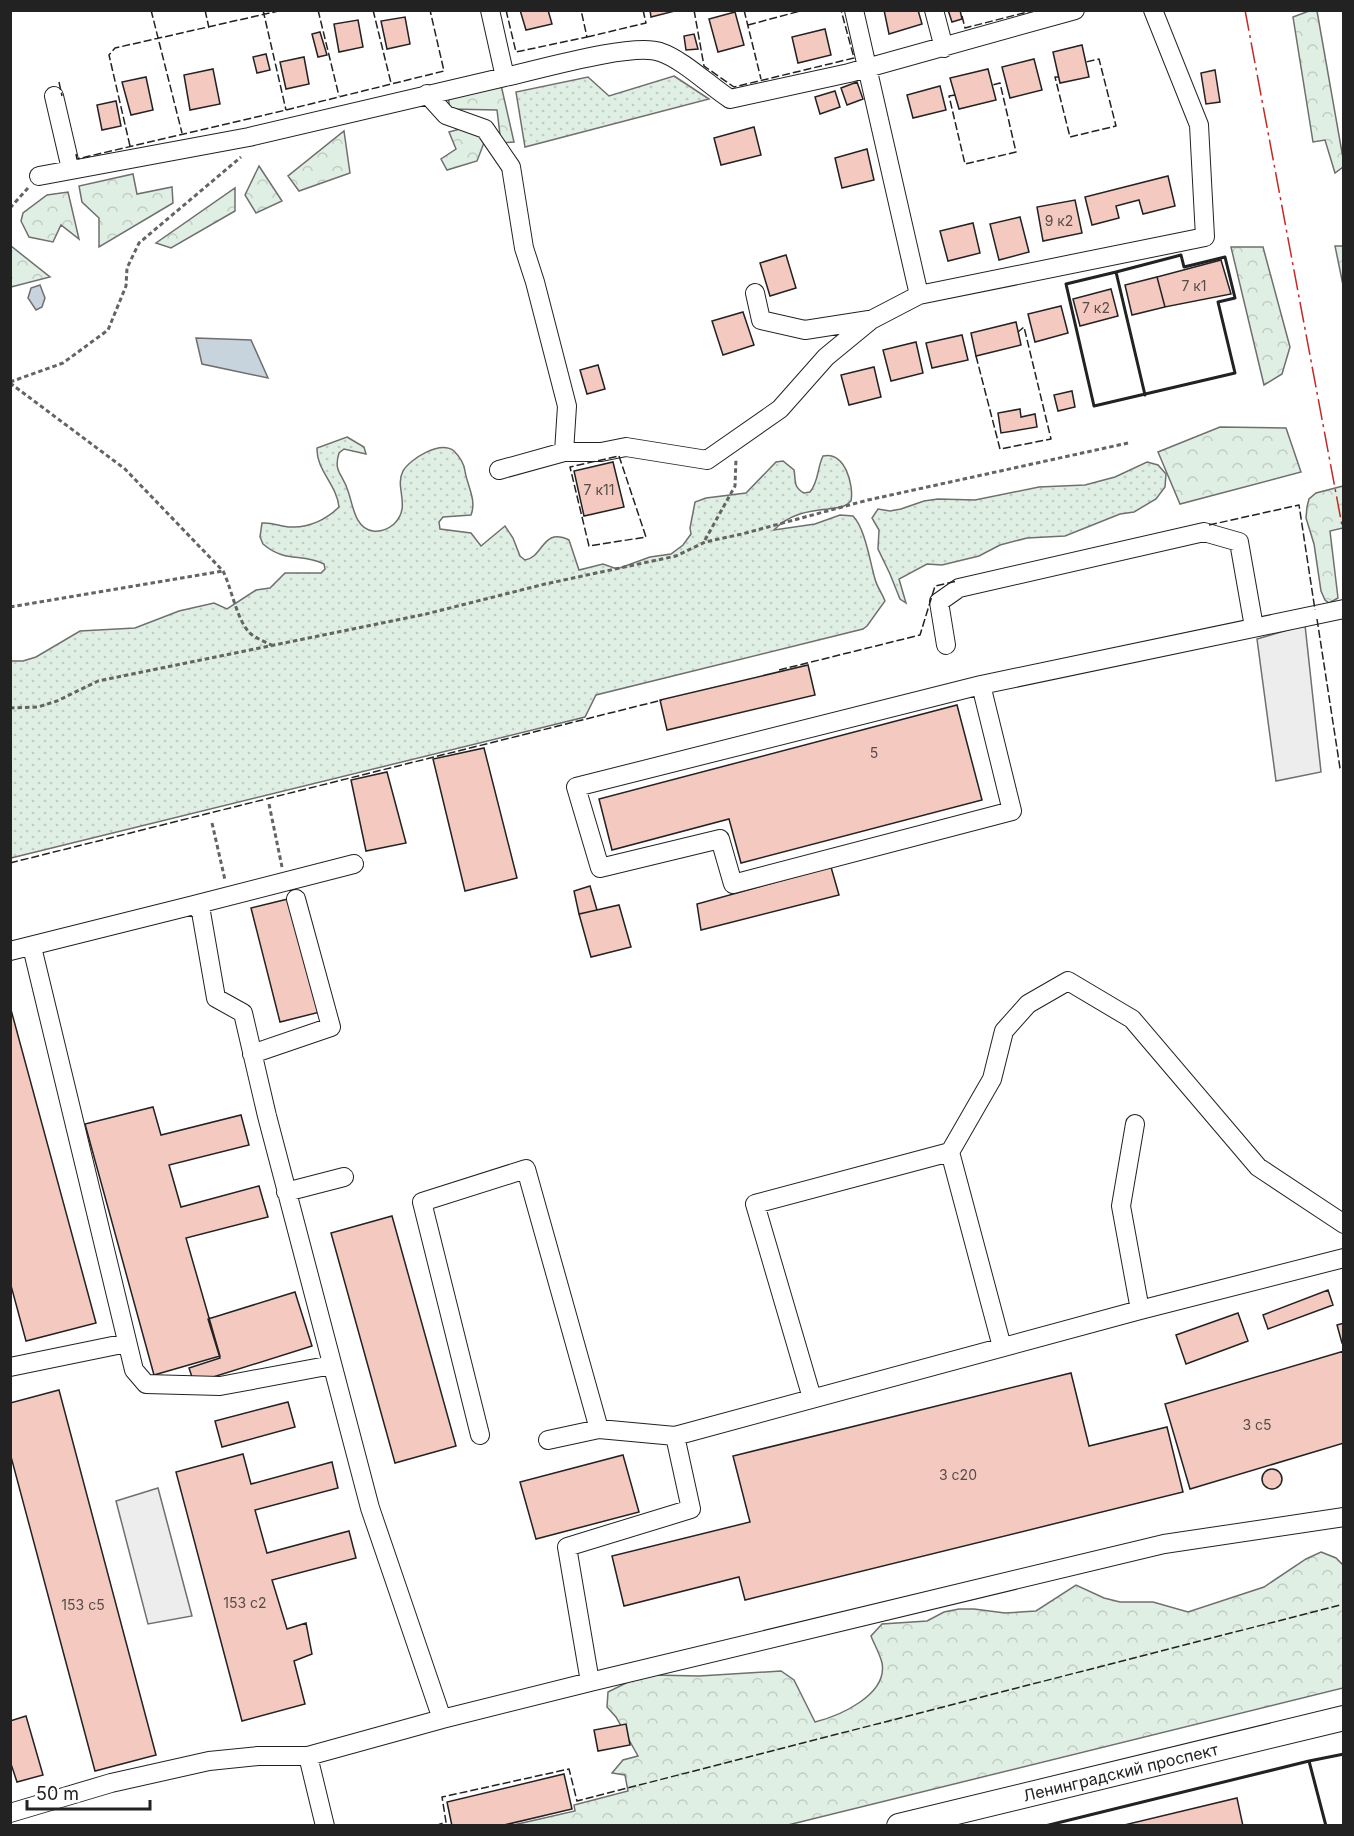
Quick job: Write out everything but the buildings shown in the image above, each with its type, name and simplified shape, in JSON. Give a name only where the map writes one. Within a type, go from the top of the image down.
[{"type":"main road","name":"Ленинградский проспект","points":[[899,1826],[1344,1718]]},
{"type":"street","points":[[490,10],[505,77]]},
{"type":"street","points":[[854,10],[919,295]]},
{"type":"street","points":[[934,10],[944,48]]},
{"type":"street","points":[[39,176],[249,137],[427,94],[630,50],[660,51],[730,99],[868,68],[1075,10]]},
{"type":"street","points":[[499,470],[564,452],[601,452],[626,447],[707,460],[780,409],[826,357],[871,320],[919,295],[1205,237],[1199,125],[1153,10]]},
{"type":"street","points":[[427,94],[446,115],[485,129],[511,167],[524,248],[567,406],[564,452]]},
{"type":"street","points":[[54,96],[71,169]]},
{"type":"street","points":[[754,293],[761,320],[805,330],[871,320]]},
{"type":"street","points":[[946,645],[939,602],[959,588],[1204,532],[1239,542],[1254,627]]},
{"type":"street","points":[[981,685],[1012,811],[733,884],[720,839],[600,868],[576,787],[981,685],[1344,609]]},
{"type":"street","points":[[10,951],[354,864]]},
{"type":"street","points":[[252,1054],[331,1027],[296,899]]},
{"type":"street","points":[[194,905],[201,912],[216,998],[243,1013],[286,1191],[370,1508],[442,1719]]},
{"type":"street","points":[[32,947],[134,1370],[146,1384],[219,1386],[332,1365]]},
{"type":"street","points":[[1002,1347],[950,1152],[992,1079],[1004,1031],[1028,1004],[1068,981],[1132,1019],[1258,1167],[1344,1224]]},
{"type":"street","points":[[1135,1124],[1121,1206],[1140,1310]]},
{"type":"street","points":[[812,1398],[755,1204],[950,1152]]},
{"type":"street","points":[[480,1435],[422,1202],[526,1169],[599,1429]]},
{"type":"street","points":[[286,1191],[344,1177]]},
{"type":"street","points":[[548,1440],[599,1429],[675,1436],[1140,1310],[1344,1258]]},
{"type":"street","points":[[10,1367],[127,1343]]},
{"type":"street","points":[[590,1682],[567,1547],[691,1509],[675,1436]]},
{"type":"street","points":[[10,1814],[111,1783],[209,1761],[258,1756],[308,1756],[590,1682],[1164,1544],[1344,1517]]},
{"type":"street","points":[[308,1756],[325,1826]]},
{"type":"path","points":[[10,382],[63,363],[108,330],[126,286],[127,268],[139,243],[246,153]]},
{"type":"path","points":[[10,208],[39,176]]},
{"type":"path","points":[[10,382],[125,469],[223,571],[238,613],[250,633],[273,647]]},
{"type":"path","points":[[705,542],[735,486],[736,439]]},
{"type":"path","points":[[10,708],[38,707],[57,701],[98,681],[426,614],[545,584],[676,556],[705,542],[868,500],[1128,443]]},
{"type":"path","points":[[10,607],[223,571]]},
{"type":"path","points":[[269,804],[286,881]]},
{"type":"path","points":[[212,823],[228,896]]},
{"type":"green space","points":[[1309,11],[1317,11],[1343,158],[1343,167],[1335,173],[1325,140],[1313,142],[1293,17]]},
{"type":"green space","points":[[674,76],[709,99],[525,147],[516,92],[588,77],[609,96]]},
{"type":"green space","points":[[501,85],[514,142],[501,143],[497,110],[450,109],[448,96]]},
{"type":"green space","points":[[467,127],[487,135],[477,161],[447,170],[441,159],[456,149],[449,132]]},
{"type":"green space","points":[[344,131],[350,173],[299,191],[288,176]]},
{"type":"green space","points":[[259,166],[282,201],[256,213],[245,195]]},
{"type":"green space","points":[[133,174],[137,194],[172,187],[173,203],[99,247],[99,218],[82,202],[79,186]]},
{"type":"green space","points":[[235,188],[235,211],[171,248],[156,243]]},
{"type":"green space","points":[[68,192],[79,239],[61,225],[53,242],[29,237],[21,221],[23,213],[47,195]]},
{"type":"green space","points":[[11,246],[50,277],[11,287]]},
{"type":"green space","points":[[1335,246],[1343,246],[1343,285]]},
{"type":"green space","points":[[1231,247],[1263,247],[1290,347],[1282,374],[1264,385]]},
{"type":"green space","points":[[1220,427],[1286,428],[1301,472],[1180,504],[1158,452]]},
{"type":"green space","points":[[347,437],[364,447],[366,454],[344,449],[339,453],[337,465],[358,521],[367,529],[384,530],[394,524],[399,517],[402,511],[401,477],[412,461],[434,449],[448,448],[456,453],[464,466],[473,509],[471,515],[443,517],[439,522],[440,529],[471,533],[481,546],[505,526],[520,556],[525,560],[536,554],[548,540],[560,537],[569,540],[579,570],[603,564],[617,569],[650,557],[671,554],[683,545],[691,534],[695,502],[706,498],[746,493],[776,462],[783,461],[794,470],[798,488],[804,493],[810,492],[823,456],[831,456],[842,464],[846,471],[851,487],[851,501],[840,507],[799,514],[786,520],[774,530],[815,524],[840,515],[853,516],[861,529],[876,582],[885,601],[863,629],[596,695],[585,717],[11,858],[11,661],[23,661],[36,657],[80,631],[135,628],[179,611],[214,603],[227,609],[256,590],[270,588],[285,573],[321,573],[325,569],[324,564],[279,554],[263,544],[260,537],[262,523],[287,527],[304,526],[323,519],[339,507],[335,492],[320,463],[317,448]]},
{"type":"green space","points":[[1147,462],[1158,465],[1166,474],[1165,487],[1156,499],[1134,512],[1120,514],[1065,536],[1027,538],[1000,545],[979,556],[942,565],[927,564],[899,579],[906,603],[900,599],[878,549],[879,530],[872,518],[878,509],[890,511],[938,499],[975,500],[1039,487],[1085,485],[1115,477]]},
{"type":"green space","points":[[1343,486],[1343,528],[1330,531],[1338,598],[1329,603],[1321,591],[1314,544],[1306,518],[1307,507],[1309,499],[1316,493]]},
{"type":"green space","points":[[1321,1552],[1336,1558],[1343,1565],[1343,1688],[788,1825],[509,1826],[575,1811],[574,1805],[628,1791],[625,1775],[612,1773],[623,1760],[638,1756],[616,1717],[607,1707],[608,1692],[636,1678],[652,1675],[699,1676],[781,1671],[794,1680],[815,1722],[836,1715],[860,1702],[877,1685],[882,1674],[882,1663],[871,1636],[882,1624],[927,1621],[944,1612],[959,1609],[1005,1613],[1036,1611],[1076,1585],[1104,1598],[1120,1602],[1153,1602],[1188,1612],[1264,1587],[1306,1559]]},
{"type":"shaded area","points":[[40,285],[45,298],[42,307],[36,310],[28,298],[31,288]]},
{"type":"shaded area","points":[[196,338],[251,340],[268,378],[202,364]]},
{"type":"shaded area","points":[[1305,625],[1321,772],[1276,781],[1257,639]]},
{"type":"shaded area","points":[[158,1488],[192,1616],[148,1624],[116,1501]]},
{"type":"fence","points":[[151,10],[182,133]]},
{"type":"fence","points":[[205,10],[209,28]]},
{"type":"fence","points":[[263,10],[286,110]]},
{"type":"fence","points":[[130,146],[109,55],[115,48],[283,10]]},
{"type":"fence","points":[[318,10],[339,96]]},
{"type":"fence","points":[[373,10],[391,83]]},
{"type":"fence","points":[[76,154],[77,159],[444,71],[430,10]]},
{"type":"fence","points":[[506,10],[516,52],[587,37],[581,10]]},
{"type":"fence","points":[[587,37],[646,23],[643,10]]},
{"type":"fence","points":[[694,10],[704,66],[734,87],[854,58],[841,10]]},
{"type":"fence","points":[[744,10],[761,79]]},
{"type":"fence","points":[[748,25],[804,10]]},
{"type":"fence","points":[[962,16],[965,28],[1035,10]]},
{"type":"fence","points":[[1059,77],[1055,77],[1070,137],[1116,126],[1099,59],[1086,62]]},
{"type":"fence","points":[[59,82],[62,96]]},
{"type":"fence","points":[[955,95],[949,96],[965,164],[1016,152],[1000,83],[992,85]]},
{"type":"fence","points":[[976,356],[1000,449],[1051,439],[1024,327],[1018,332]]},
{"type":"fence","points":[[619,456],[646,537],[589,546],[570,467],[619,456]]},
{"type":"fence","points":[[1209,525],[1299,505],[1315,610]]},
{"type":"fence","points":[[779,670],[920,635],[935,586],[957,581]]},
{"type":"fence","points":[[1317,619],[1340,768],[1344,769]]},
{"type":"fence","points":[[10,863],[662,700]]},
{"type":"fence","points":[[435,1826],[446,1822],[442,1797],[569,1769],[577,1801],[1344,1604]]},
{"type":"wall","points":[[1116,272],[1066,284],[1094,406],[1235,373],[1218,302],[1235,298],[1225,257],[1184,267],[1181,255],[1116,272],[1145,395]]},
{"type":"wall","points":[[1326,1826],[1309,1761],[1344,1754]]},
{"type":"wall","points":[[1045,1826],[1309,1761]]},
{"type":"power","points":[[1245,10],[1344,536]]}]
